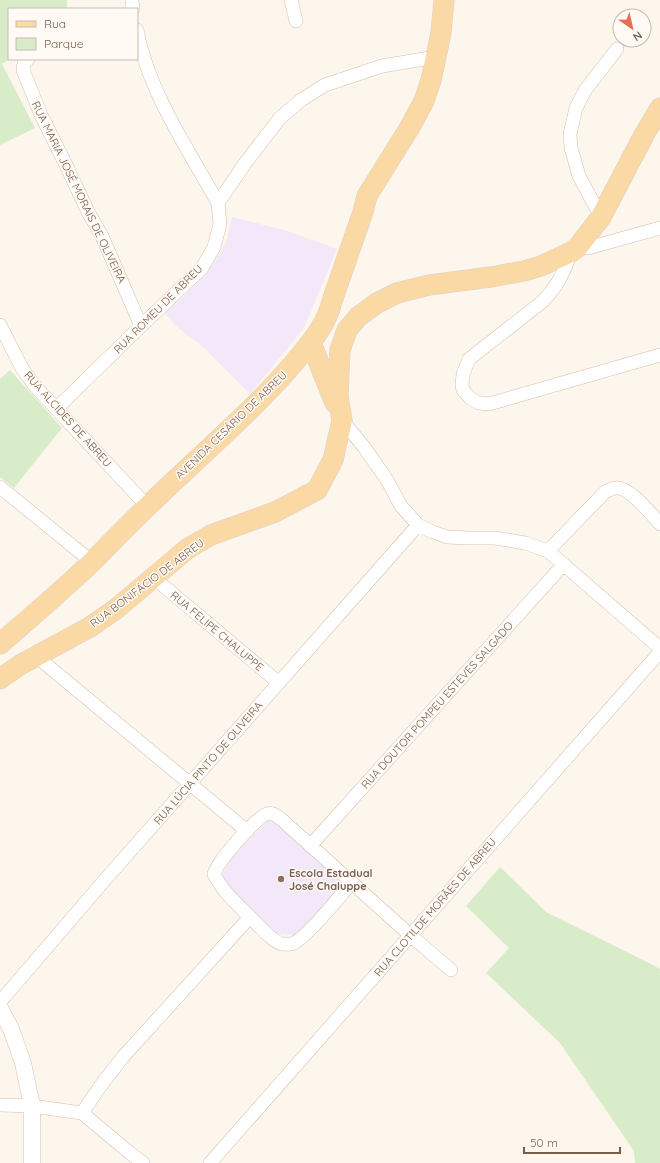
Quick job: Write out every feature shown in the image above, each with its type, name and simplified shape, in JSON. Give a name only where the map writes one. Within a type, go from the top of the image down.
[{"type":"main road","name":"AVENIDA CESÁRIO DE ABREU","points":[[2,640],[40,610],[92,562],[147,506],[256,404],[311,343],[330,312],[332,301],[363,212],[367,196],[410,127],[424,101],[431,80],[441,34],[444,0]]},
{"type":"main road","name":"RUA BONIFÁCIO DE ABREU","points":[[0,679],[20,665],[90,627],[116,609],[187,549],[211,536],[275,512],[317,490],[333,460],[342,420],[338,396],[340,350],[347,330],[358,317],[377,303],[397,293],[430,286],[524,271],[541,266],[575,250],[601,217],[644,135],[660,108]]},
{"type":"main road","points":[[311,343],[342,420]]},
{"type":"street","points":[[291,0],[296,22]]},
{"type":"street","points":[[138,38],[157,92],[218,203],[246,162],[280,118],[301,100],[325,85],[382,66],[436,57]]},
{"type":"street","points":[[601,217],[579,176],[571,148],[570,134],[576,108],[581,98],[586,89],[617,49]]},
{"type":"street","name":"RUA MARIA JOSÉ MORAIS DE OLIVEIRA","points":[[27,60],[24,64],[24,70],[41,115],[88,212],[102,236],[141,326]]},
{"type":"street","name":"RUA ROMEU DE ABREU","points":[[57,408],[202,268],[214,247],[220,224],[218,203]]},
{"type":"street","points":[[660,228],[588,248],[575,250],[552,292],[542,302],[469,359],[463,374],[462,385],[463,390],[470,398],[479,403],[489,404],[660,355]]},
{"type":"street","name":"RUA ALCIDES DE ABREU","points":[[0,325],[22,368],[34,385],[147,506]]},
{"type":"street","points":[[342,420],[387,480],[401,506],[418,525],[432,532],[447,536],[495,538],[525,542],[548,552],[660,648]]},
{"type":"street","points":[[0,487],[92,562]]},
{"type":"street","points":[[548,552],[605,492],[615,488],[625,490],[634,496],[660,524]]},
{"type":"street","name":"RUA LÚCIA PINTO DE OLIVEIRA","points":[[0,1002],[103,882],[418,525]]},
{"type":"street","name":"RUA DOUTOR POMPEU ESTEVES SALGADO","points":[[310,846],[563,565]]},
{"type":"street","name":"RUA FELIPE CHALUPPE","points":[[154,578],[279,683]]},
{"type":"street","name":"RUA CLOTILDE MORÃES DE ABREU","points":[[210,1163],[660,652]]},
{"type":"street","points":[[36,656],[247,831]]},
{"type":"street","points":[[351,883],[315,925],[301,938],[291,944],[280,944],[250,917],[230,896],[218,882],[214,874],[219,864],[247,831],[258,820],[267,814],[274,814],[451,970]]},
{"type":"street","points":[[82,1113],[122,1058],[250,917]]},
{"type":"street","points":[[0,1008],[11,1029],[23,1063],[32,1106],[32,1163]]},
{"type":"street","points":[[0,1105],[32,1106],[82,1113],[142,1163]]},
{"type":"shaded area","points":[[232,217],[285,230],[337,249],[304,328],[250,394],[203,347],[176,326],[165,313],[208,272],[226,243]]},
{"type":"shaded area","name":"Escola Estadual José Chaluppe","points":[[271,818],[343,883],[296,935],[277,934],[229,888],[222,875],[235,852]]},
{"type":"green space","points":[[0,0],[67,0],[67,8],[8,8],[8,60],[2,64],[35,128],[0,145]]},
{"type":"green space","points":[[10,370],[62,428],[14,488],[0,477],[0,379]]},
{"type":"green space","points":[[500,867],[546,912],[660,969],[660,1163],[635,1163],[634,1151],[560,1043],[486,973],[509,948],[466,906]]},
{"type":"place","name":"Escola Estadual José Chaluppe","points":[[281,879]]}]
